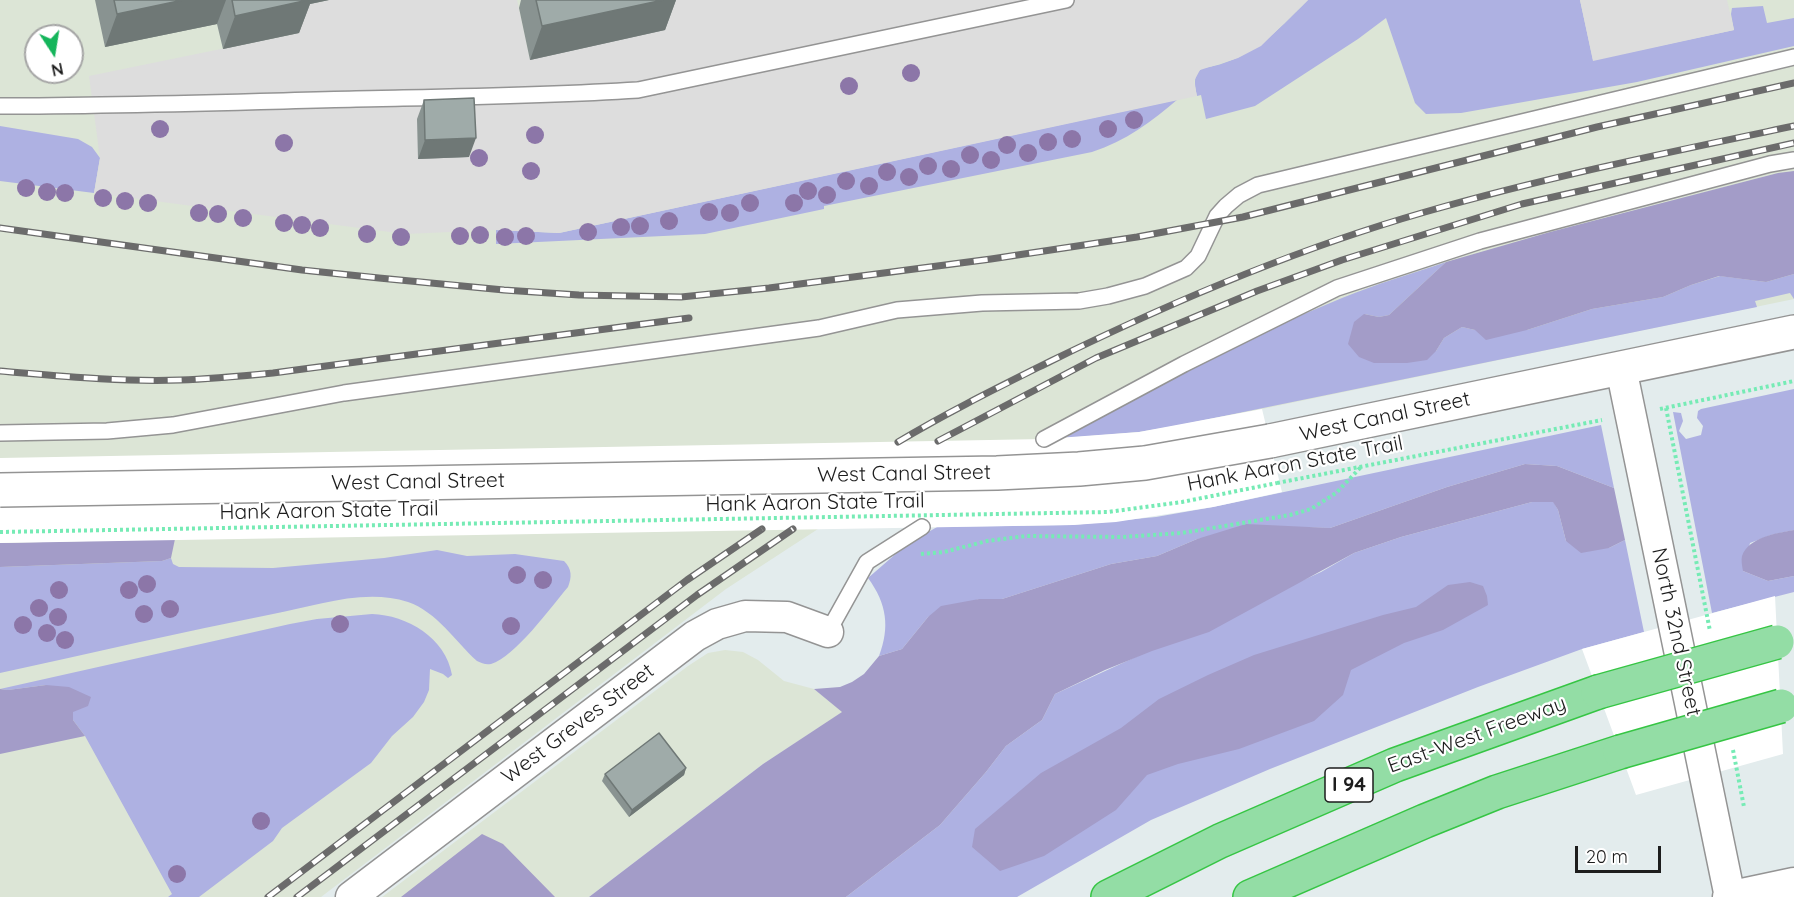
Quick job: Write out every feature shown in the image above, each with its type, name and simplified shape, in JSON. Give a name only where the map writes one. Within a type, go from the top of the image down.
[{"type":"highway","name":"East-West Freeway","points":[[1108,897],[1220,841],[1395,765],[1598,692],[1786,640]]},
{"type":"highway","points":[[1250,897],[1486,796],[1620,752],[1790,705]]},
{"type":"street","name":"West Canal Street","points":[[0,490],[1079,469],[1145,463],[1270,441],[1794,332]]},
{"type":"street","name":"North 32nd Street","points":[[1621,368],[1730,897]]},
{"type":"street","name":"West Greves Street","points":[[351,897],[703,632],[717,624],[745,616],[787,617],[828,632]]},
{"type":"street","points":[[1730,897],[1794,883]]},
{"type":"lane","points":[[0,106],[585,94],[638,90],[1066,0]]},
{"type":"lane","points":[[0,433],[107,431],[173,425],[344,393],[796,331],[897,310],[982,303],[1079,301],[1108,296],[1145,286],[1186,268],[1198,256],[1217,216],[1239,195],[1258,185],[1794,57]]},
{"type":"lane","points":[[1044,439],[1184,364],[1337,288],[1480,241],[1770,164],[1794,160]]},
{"type":"lane","points":[[828,632],[867,562],[922,527]]},
{"type":"path","points":[[1659,409],[1794,381]]},
{"type":"path","name":"Hank Aaron State Trail","points":[[0,532],[1097,513],[1182,502],[1604,419]]},
{"type":"path","points":[[881,552],[917,555],[1026,536],[1122,537],[1182,533],[1212,526],[1272,518],[1311,509],[1336,493],[1362,466]]},
{"type":"shaded area","points":[[0,0],[1794,0],[1794,299],[1262,409],[818,529],[726,589],[321,897],[0,897]]},
{"type":"shaded area","points":[[329,0],[517,0],[530,59],[659,0],[1308,0],[1261,46],[1238,58],[1200,70],[1194,81],[1197,96],[559,233],[496,230],[405,234],[94,193],[100,158],[89,76],[299,33],[294,7]]},
{"type":"shaded area","points":[[1308,0],[1580,0],[1593,60],[1734,30],[1732,8],[1763,6],[1767,23],[1794,18],[1794,46],[1637,82],[1461,113],[1426,114],[1415,103],[1386,18],[1358,39],[1255,106],[1206,119],[1201,95],[1197,96],[1195,80],[1197,73],[1203,68],[1235,59],[1248,52],[1273,34]]},
{"type":"shaded area","points":[[1580,0],[1727,0],[1734,30],[1593,61]]},
{"type":"shaded area","points":[[1177,100],[1138,130],[1092,152],[824,206],[824,209],[705,234],[496,244],[496,230],[559,233]]},
{"type":"shaded area","points":[[0,126],[78,139],[92,147],[100,158],[94,193],[0,181]]},
{"type":"shaded area","points":[[1794,171],[1794,274],[1766,282],[1719,276],[1663,297],[1592,309],[1527,330],[1486,340],[1475,330],[1462,327],[1444,338],[1427,360],[1407,363],[1374,363],[1359,357],[1348,344],[1354,322],[1364,314],[1379,317],[1389,315],[1446,262],[1550,232],[1778,173]]},
{"type":"shaded area","points":[[1446,262],[1389,315],[1379,317],[1364,314],[1436,351],[1444,338],[1462,327],[1475,330],[1527,330],[1592,309],[1663,297],[1720,276],[1766,282],[1794,274],[1794,299],[1790,293],[1755,301],[1757,307],[1175,426],[1139,432],[1065,438],[1200,362],[1271,329],[1355,293]]},
{"type":"shaded area","points":[[1794,389],[1794,530],[1750,543],[1743,571],[1768,581],[1794,576],[1794,592],[1712,613],[1673,412],[1681,413],[1683,421],[1679,431],[1686,439],[1701,435],[1703,426],[1697,418],[1698,411],[1701,409]]},
{"type":"shaded area","points":[[1601,425],[1614,488],[1557,466],[1525,464],[1447,487],[1330,528],[1291,527],[1197,539],[1157,556],[1111,564],[1002,599],[979,599],[928,617],[902,649],[879,656],[885,635],[885,616],[879,597],[868,578],[906,545],[937,527],[1073,525],[1156,517]]},
{"type":"shaded area","points":[[1525,464],[1557,466],[1614,488],[1625,540],[1609,548],[1581,553],[1566,541],[1558,510],[1553,502],[1532,502],[1401,537],[1354,553],[1209,632],[1152,651],[1055,694],[1042,720],[1006,746],[940,825],[846,897],[589,897],[763,764],[842,712],[814,689],[840,687],[852,682],[864,674],[879,656],[902,649],[928,617],[941,606],[979,599],[1002,599],[1111,564],[1157,556],[1197,539],[1246,524],[1330,528],[1447,487]]},
{"type":"shaded area","points":[[1553,501],[1558,510],[1566,541],[1609,548],[1625,540],[1644,632],[1582,649],[1478,687],[1270,769],[1151,820],[1017,897],[846,897],[940,825],[1006,746],[1042,720],[1055,694],[1321,572],[1354,553],[1401,537],[1532,502]]},
{"type":"shaded area","points":[[1794,530],[1794,576],[1768,581],[1743,571],[1742,556],[1751,544],[1764,537]]},
{"type":"shaded area","points":[[175,539],[171,558],[162,561],[0,567],[0,543]]},
{"type":"shaded area","points":[[437,550],[467,556],[515,554],[564,561],[570,570],[570,580],[568,587],[521,642],[501,660],[491,664],[477,661],[437,620],[418,607],[391,598],[374,597],[323,603],[0,673],[0,567],[162,561],[171,558],[173,564],[179,567],[273,568],[384,558]]},
{"type":"shaded area","points":[[1470,582],[1483,586],[1488,605],[1443,630],[1404,643],[1351,670],[1343,695],[1314,721],[1239,749],[1178,764],[1147,775],[1116,810],[1044,856],[1000,871],[972,847],[975,829],[1041,773],[1121,728],[1159,699],[1254,655],[1416,607],[1448,585]]},
{"type":"shaded area","points":[[372,614],[398,619],[423,631],[442,650],[452,675],[448,678],[430,669],[429,690],[424,702],[413,717],[392,736],[371,763],[282,828],[273,841],[199,897],[168,897],[172,894],[85,736],[73,720],[73,712],[46,685],[0,689],[290,624]]},
{"type":"shaded area","points":[[725,650],[743,652],[758,660],[784,681],[814,689],[843,712],[763,764],[589,897],[382,897],[688,666],[708,653]]},
{"type":"shaded area","points":[[46,685],[69,687],[91,697],[88,706],[73,712],[73,720],[85,736],[0,754],[0,689]]},
{"type":"shaded area","points":[[482,834],[503,844],[555,897],[401,897]]},
{"type":"pier","points":[[1262,409],[1282,492],[1213,507],[1116,522],[1073,525],[0,543],[0,458],[1044,439],[1139,432]]},
{"type":"pier","points":[[1775,596],[1783,754],[1636,795],[1582,649]]},
{"type":"building","points":[[114,0],[183,0],[117,14]]},
{"type":"building","points":[[232,0],[308,0],[235,16]]},
{"type":"building","points":[[536,0],[663,0],[542,26]]},
{"type":"building","points":[[474,98],[476,138],[425,140],[424,100]]},
{"type":"building","points":[[659,733],[686,768],[632,810],[605,774]]},
{"type":"railway","points":[[0,228],[302,270],[379,278],[579,295],[681,297],[991,259],[1137,237],[1243,217],[1597,127],[1794,83]]},
{"type":"railway","points":[[898,442],[993,390],[1142,318],[1235,278],[1329,243],[1425,212],[1517,187],[1794,126]]},
{"type":"railway","points":[[938,441],[1096,358],[1257,291],[1342,260],[1522,204],[1794,143]]},
{"type":"railway","points":[[0,371],[135,380],[226,377],[273,373],[689,318]]},
{"type":"railway","points":[[268,897],[687,580],[762,529]]},
{"type":"railway","points":[[297,897],[697,595],[793,529]]}]
